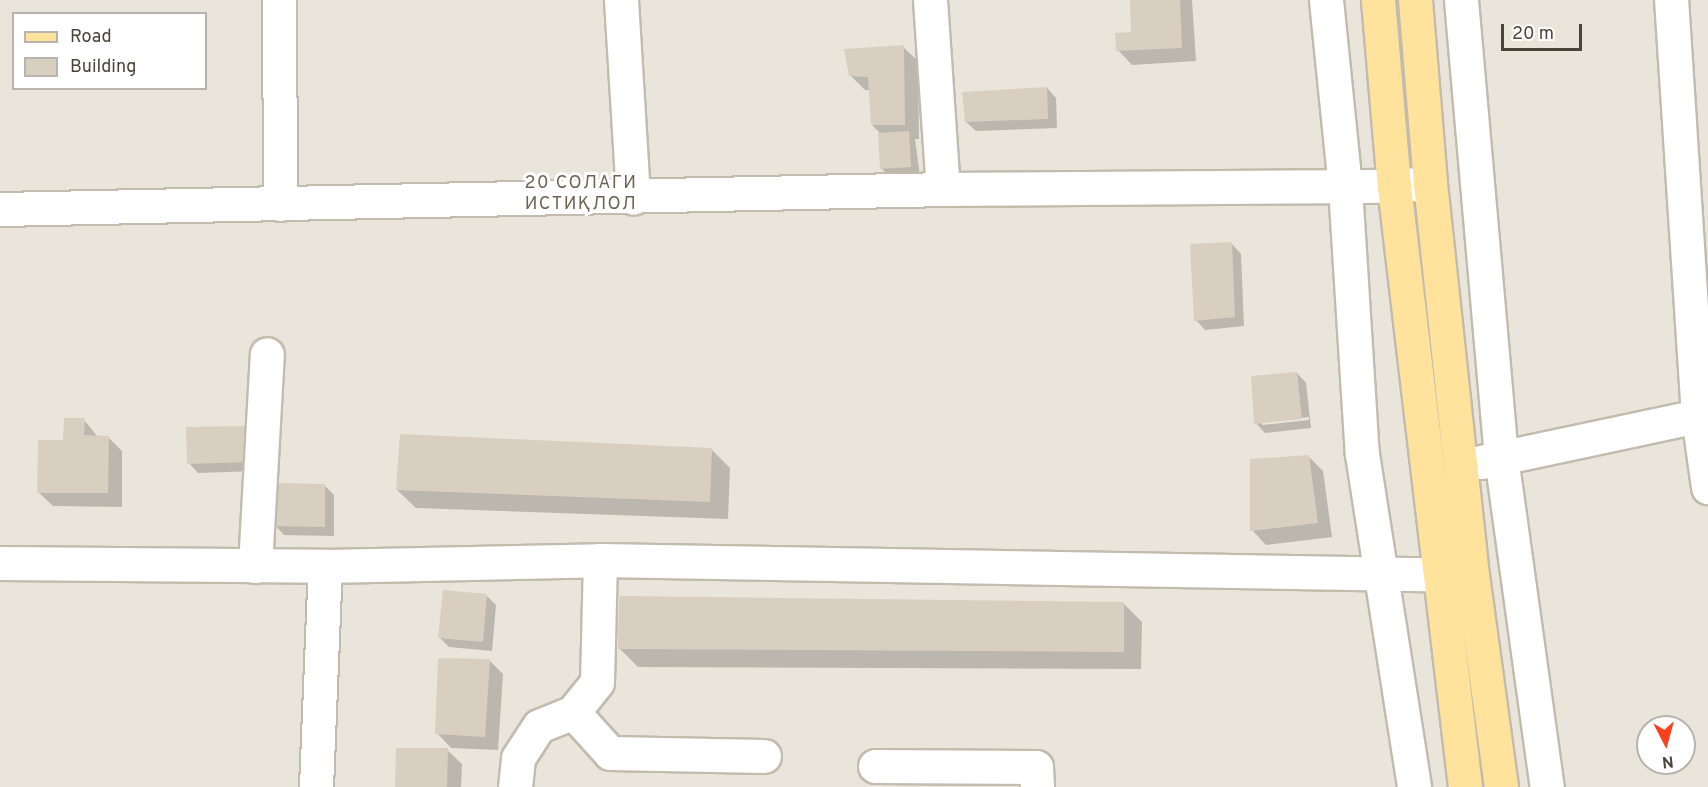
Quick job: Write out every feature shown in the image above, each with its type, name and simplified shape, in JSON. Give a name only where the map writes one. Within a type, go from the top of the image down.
[{"type":"main road","points":[[1378,0],[1394,186],[1438,577],[1466,787]]},
{"type":"main road","points":[[1415,0],[1430,183],[1460,466],[1472,575],[1501,787]]},
{"type":"street","points":[[279,0],[280,204]]},
{"type":"street","points":[[621,0],[633,198]]},
{"type":"street","points":[[930,0],[943,189]]},
{"type":"street","points":[[1326,0],[1345,187],[1362,454],[1414,787]]},
{"type":"street","points":[[1461,0],[1501,457],[1547,787]]},
{"type":"street","points":[[1671,0],[1698,416],[1708,487]]},
{"type":"street","points":[[0,209],[633,198],[943,189],[1345,187],[1430,183]]},
{"type":"street","points":[[255,566],[267,354]]},
{"type":"street","points":[[1426,470],[1460,466],[1698,416]]},
{"type":"street","points":[[515,787],[518,758],[539,726],[573,712],[597,682],[600,560]]},
{"type":"street","points":[[0,563],[325,567],[600,560],[1438,577],[1472,575]]},
{"type":"street","points":[[316,787],[325,567]]},
{"type":"street","points":[[573,712],[610,753],[764,756]]},
{"type":"street","points":[[875,766],[1036,767],[1037,787]]},
{"type":"shaded area","points":[[0,0],[1708,0],[1708,787],[0,787]]},
{"type":"building","points":[[1130,0],[1180,0],[1182,48],[1116,51],[1115,33],[1131,32]]},
{"type":"building","points":[[904,45],[905,125],[871,125],[868,77],[849,76],[844,49]]},
{"type":"building","points":[[1047,87],[1048,119],[965,122],[962,92]]},
{"type":"building","points":[[909,131],[911,167],[880,169],[878,133]]},
{"type":"building","points":[[1232,242],[1235,317],[1194,321],[1190,244]]},
{"type":"building","points":[[1297,372],[1302,419],[1254,424],[1251,376]]},
{"type":"building","points":[[64,418],[85,418],[84,435],[109,436],[108,493],[37,493],[38,440],[63,440]]},
{"type":"building","points":[[247,426],[248,462],[187,464],[186,427]]},
{"type":"building","points":[[400,434],[712,448],[710,502],[396,490]]},
{"type":"building","points":[[1309,455],[1318,523],[1250,531],[1250,459]]},
{"type":"building","points":[[274,483],[325,484],[325,527],[273,526]]},
{"type":"building","points":[[443,590],[487,594],[483,642],[438,638]]},
{"type":"building","points":[[619,596],[1124,602],[1124,652],[618,649]]},
{"type":"building","points":[[438,658],[490,659],[485,737],[435,734]]},
{"type":"building","points":[[396,748],[448,748],[447,787],[395,787]]},
{"type":"district","name":"20 СОЛАГИ ИСТИҚЛОЛ","points":[[581,195]]}]
